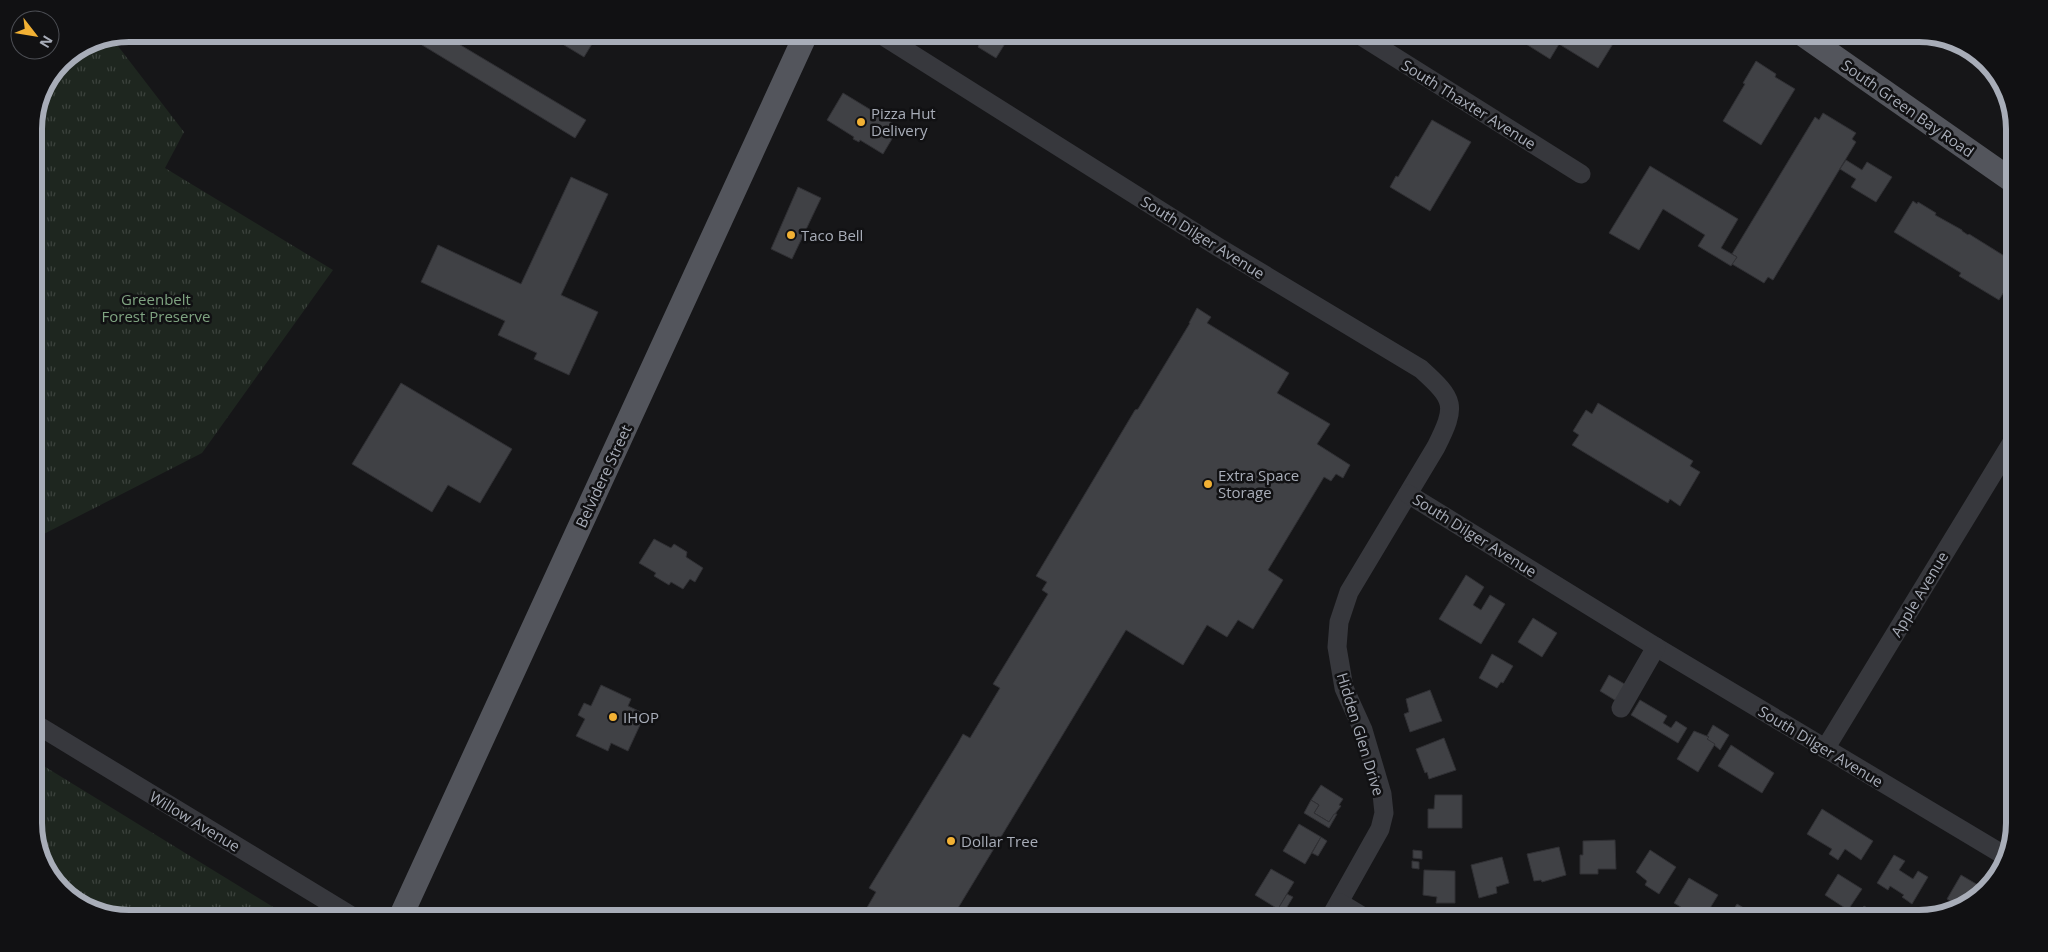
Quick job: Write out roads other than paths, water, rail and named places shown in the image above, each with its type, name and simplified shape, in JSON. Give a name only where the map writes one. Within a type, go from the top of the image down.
[{"type":"main road","name":"Belvidere Street","points":[[404,910],[802,42]]},
{"type":"main road","name":"South Green Bay Road","points":[[1813,42],[2005,176]]},
{"type":"street","name":"South Dilger Avenue","points":[[893,42],[1218,247],[1421,369],[1449,397],[1450,411],[1445,429],[1436,447],[1408,494],[2000,853]]},
{"type":"street","name":"South Thaxter Avenue","points":[[1371,42],[1581,174]]},
{"type":"street","name":"Apple Avenue","points":[[1825,748],[2005,452]]},
{"type":"street","name":"Hidden Glen Drive","points":[[1335,910],[1380,829],[1384,813],[1382,794],[1363,730],[1344,688],[1337,648],[1339,622],[1349,592],[1408,494]]},
{"type":"street","points":[[1621,708],[1656,646]]},
{"type":"street","name":"Willow Avenue","points":[[43,728],[342,910]]},
{"type":"place","name":"Pizza Hut Delivery","points":[[861,122]]},
{"type":"place","name":"Taco Bell","points":[[791,235]]},
{"type":"place","name":"Extra Space Storage","points":[[1208,484]]},
{"type":"place","name":"IHOP","points":[[613,717]]},
{"type":"place","name":"Dollar Tree","points":[[951,841]]},
{"type":"park label","name":"Greenbelt Forest Preserve","points":[[156,308]]}]
